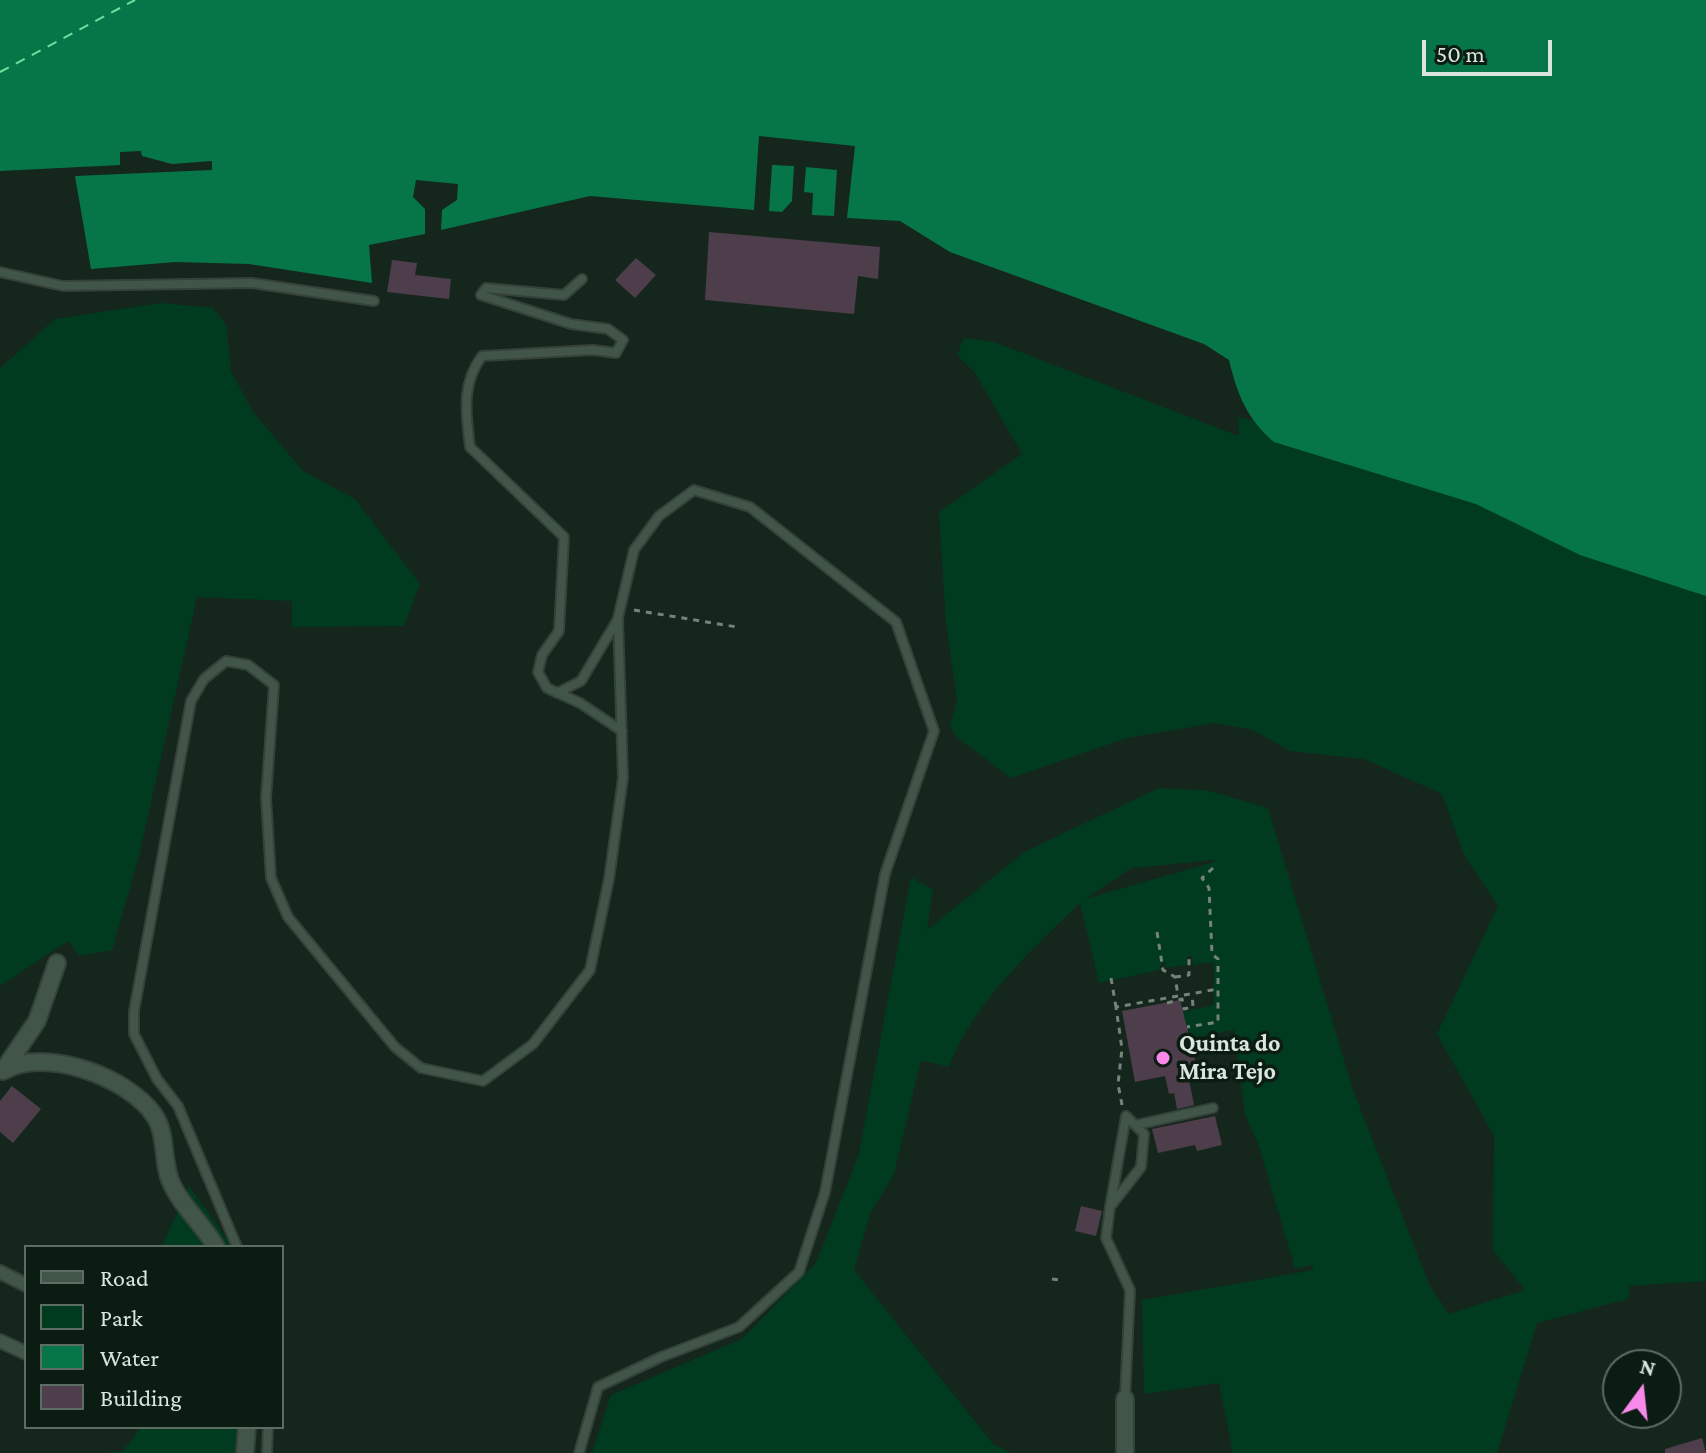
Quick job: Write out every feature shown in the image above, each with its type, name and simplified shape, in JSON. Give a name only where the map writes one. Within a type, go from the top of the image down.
[{"type":"street","points":[[1,1072],[37,1021],[57,963]]},
{"type":"street","points":[[1,1072],[27,1061],[55,1062],[92,1071],[153,1113],[161,1130],[170,1180],[215,1245]]},
{"type":"street","points":[[0,1272],[24,1284]]},
{"type":"street","points":[[0,1341],[24,1352]]},
{"type":"street","points":[[1125,1399],[1125,1453]]},
{"type":"street","points":[[245,1453],[247,1429]]},
{"type":"lane","points":[[0,272],[63,286],[228,282],[374,301]]},
{"type":"lane","points":[[582,279],[564,295],[486,288],[481,295],[571,324],[608,329],[623,340],[616,353],[593,350],[482,356],[471,371],[465,402],[470,447],[487,467],[564,537],[559,631],[542,655],[538,672],[547,688],[580,703],[622,731]]},
{"type":"lane","points":[[236,1245],[178,1106],[157,1079],[134,1034],[134,1011],[191,701],[204,679],[226,661],[248,665],[274,685],[266,798],[271,878],[288,917],[404,1054],[421,1068],[483,1081],[533,1044],[590,970],[609,879],[623,778],[618,618],[634,550],[659,516],[694,490],[750,507],[896,622],[934,731],[885,874],[825,1192],[799,1272],[739,1327],[661,1357],[598,1387],[579,1453]]},
{"type":"lane","points":[[557,693],[581,681],[618,618]]},
{"type":"lane","points":[[1136,1125],[1213,1108]]},
{"type":"lane","points":[[1110,1207],[1141,1167],[1144,1134],[1126,1116],[1110,1207],[1106,1238],[1130,1290],[1125,1399]]},
{"type":"lane","points":[[267,1453],[268,1429]]},
{"type":"path","points":[[631,610],[737,627]]},
{"type":"path","points":[[1187,1027],[1218,1022],[1218,959],[1212,954],[1209,888],[1202,878],[1213,868]]},
{"type":"path","points":[[1157,932],[1163,970],[1175,977],[1189,975],[1189,956]]},
{"type":"path","points":[[1175,977],[1178,995]]},
{"type":"path","points":[[1111,978],[1122,1049],[1118,1084],[1122,1109]]},
{"type":"path","points":[[1116,1007],[1218,989]]},
{"type":"path","points":[[1167,1003],[1182,999],[1184,1009],[1193,1007],[1192,994]]},
{"type":"path","points":[[1052,1279],[1059,1280]]},
{"type":"green space","points":[[161,303],[213,308],[226,324],[231,371],[253,412],[303,471],[355,499],[420,584],[404,626],[292,627],[292,601],[197,597],[139,856],[112,950],[80,956],[68,941],[0,986],[0,368],[55,319]]},
{"type":"green space","points":[[964,338],[994,342],[1239,436],[1238,417],[1305,433],[1490,509],[1516,524],[1601,561],[1662,576],[1706,597],[1706,1281],[1630,1286],[1628,1299],[1537,1323],[1497,1453],[1233,1453],[1219,1383],[1144,1394],[1142,1300],[1314,1270],[1311,1265],[1295,1269],[1259,1146],[1245,1115],[1234,1030],[1188,1039],[1182,1012],[1214,1005],[1214,962],[1193,965],[1192,956],[1187,956],[1188,965],[1166,968],[1165,961],[1159,970],[1099,983],[1080,903],[988,999],[949,1067],[921,1060],[894,1174],[870,1214],[854,1270],[993,1444],[1011,1453],[592,1453],[611,1395],[742,1339],[816,1263],[859,1154],[911,877],[933,890],[927,930],[1026,851],[1159,788],[1206,790],[1268,808],[1353,1090],[1429,1284],[1449,1314],[1525,1290],[1493,1250],[1494,1136],[1437,1034],[1498,906],[1465,857],[1442,794],[1364,759],[1290,751],[1253,730],[1214,723],[1127,738],[1011,778],[958,738],[950,727],[957,699],[946,624],[939,512],[1022,454],[975,373],[957,355]],"holes":[[[1214,862],[1085,899],[1132,868]]]},
{"type":"green space","points":[[189,1186],[230,1245],[163,1245]]},
{"type":"green space","points":[[140,1429],[256,1429],[255,1453],[106,1453],[123,1451]]},
{"type":"water","points":[[0,0],[1706,0],[1706,596],[1580,555],[1476,504],[1274,442],[1244,405],[1229,360],[1204,344],[950,252],[900,221],[847,218],[855,146],[759,136],[754,210],[590,196],[441,230],[442,210],[457,200],[458,184],[416,180],[413,197],[425,209],[425,234],[369,245],[372,283],[249,264],[175,262],[91,269],[75,176],[212,170],[212,161],[172,164],[142,156],[141,151],[120,152],[120,165],[0,171]]},
{"type":"water","points":[[772,165],[794,166],[792,201],[782,212],[769,211]]},
{"type":"water","points":[[806,167],[837,170],[834,216],[812,215],[813,193],[804,192]]},
{"type":"building","points":[[709,232],[880,247],[878,279],[858,276],[854,314],[705,300]]},
{"type":"building","points":[[636,258],[656,275],[635,298],[615,280]]},
{"type":"building","points":[[392,260],[417,263],[415,275],[451,279],[449,299],[387,292]]},
{"type":"building","name":"Quinta do Mira Tejo","points":[[1180,1000],[1197,1067],[1187,1069],[1194,1105],[1177,1109],[1174,1093],[1169,1094],[1165,1076],[1135,1082],[1122,1011]]},
{"type":"building","points":[[12,1086],[41,1109],[13,1143],[0,1132],[0,1101]]},
{"type":"building","points":[[1215,1116],[1222,1145],[1197,1151],[1195,1145],[1158,1153],[1152,1129]]},
{"type":"building","points":[[1081,1206],[1102,1211],[1096,1236],[1075,1231]]},
{"type":"building","points":[[1702,1438],[1706,1453],[1665,1453],[1665,1449]]},
{"type":"ferry route","points":[[0,72],[135,0]]},
{"type":"place","name":"Quinta do Mira Tejo","points":[[1163,1058]]}]
